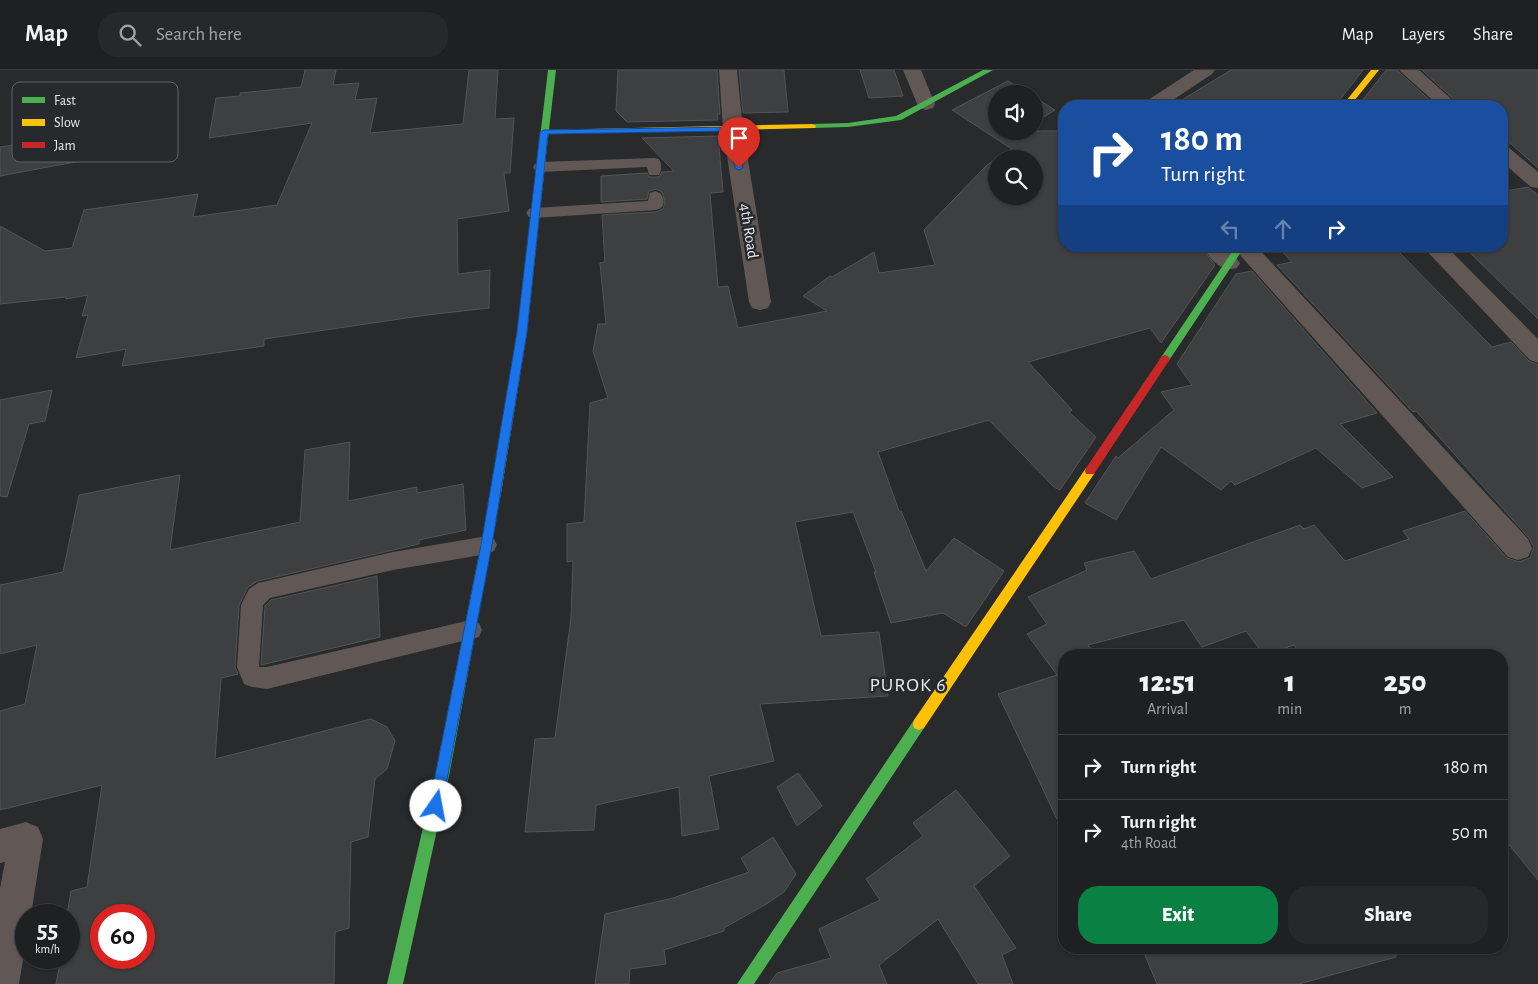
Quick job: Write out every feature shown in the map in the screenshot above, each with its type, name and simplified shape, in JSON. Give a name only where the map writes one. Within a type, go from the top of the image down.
[{"type":"street","points":[[395,984],[421,875],[487,545],[522,332],[534,213],[552,70]]},
{"type":"street","name":"4th Road","points":[[728,70],[733,129],[760,302]]},
{"type":"street","points":[[912,70],[926,104]]},
{"type":"street","points":[[544,132],[848,126],[898,118],[989,70]]},
{"type":"street","points":[[1161,100],[1206,70]]},
{"type":"street","points":[[1351,100],[1375,70]]},
{"type":"street","points":[[1408,70],[1443,100]]},
{"type":"street","points":[[1508,157],[1538,182]]},
{"type":"street","points":[[745,984],[1237,252],[1518,548]]},
{"type":"street","points":[[1439,252],[1538,354]]},
{"type":"street","points":[[0,846],[26,839],[1,984]]},
{"type":"lane","points":[[540,167],[654,162],[654,172]]},
{"type":"lane","points":[[534,213],[656,205],[655,196]]},
{"type":"lane","points":[[470,630],[267,678],[252,678],[248,667],[252,605],[256,596],[265,590],[393,560],[487,545]]},
{"type":"building","points":[[305,70],[336,70],[333,85],[359,83],[355,100],[377,98],[370,133],[463,124],[469,70],[498,70],[495,119],[514,118],[510,173],[504,173],[509,211],[457,219],[458,274],[490,270],[489,308],[427,315],[264,339],[264,346],[122,366],[126,349],[76,358],[88,315],[82,316],[88,295],[66,299],[66,297],[0,304],[0,226],[45,251],[72,248],[84,210],[198,194],[193,217],[277,205],[312,123],[209,138],[216,98],[240,96],[240,93],[301,87]]},
{"type":"building","points":[[618,70],[717,70],[720,114],[717,114],[718,120],[627,122],[616,111]]},
{"type":"building","points":[[739,70],[784,70],[788,112],[743,113]]},
{"type":"building","points":[[860,70],[894,70],[903,96],[869,98]]},
{"type":"building","points":[[1231,70],[1363,70],[1340,100],[1182,100]]},
{"type":"building","points":[[1386,70],[1397,70],[1430,100],[1363,100]]},
{"type":"building","points":[[1422,70],[1538,70],[1538,168],[1508,141],[1508,100],[1454,100]]},
{"type":"building","points":[[1008,81],[1014,85],[1000,85]]},
{"type":"building","points":[[988,91],[988,133],[952,110]]},
{"type":"building","points":[[1043,103],[1055,110],[1043,117]]},
{"type":"building","points":[[1043,131],[1058,131],[1058,252],[1205,252],[1215,265],[1161,343],[1150,328],[1028,362],[1072,410],[1069,412],[1096,437],[1060,490],[1054,487],[989,420],[878,452],[899,511],[901,511],[926,571],[954,538],[1004,571],[966,627],[943,613],[891,623],[874,572],[876,572],[853,512],[795,522],[821,636],[879,632],[888,696],[760,704],[774,761],[709,776],[719,829],[682,836],[679,787],[596,805],[594,830],[525,832],[535,739],[555,738],[571,618],[573,561],[567,562],[567,524],[584,522],[590,403],[608,398],[593,351],[598,324],[606,324],[600,263],[605,262],[602,215],[656,212],[663,209],[665,202],[662,192],[656,189],[649,191],[647,199],[601,202],[601,176],[647,173],[649,177],[659,177],[662,172],[674,171],[642,138],[718,136],[723,192],[710,193],[718,287],[728,286],[738,328],[827,311],[803,296],[830,276],[832,277],[874,252],[879,273],[935,265],[924,230],[987,165],[988,205],[1043,205],[1043,150],[1010,150],[1012,149],[998,140],[1043,140]]},
{"type":"building","points":[[12,145],[12,162],[75,162],[0,176],[0,147]]},
{"type":"building","points":[[1528,187],[1538,195],[1538,319],[1469,252],[1508,252],[1508,191]]},
{"type":"building","points":[[1283,252],[1399,252],[1492,347],[1511,342],[1529,361],[1538,365],[1538,880],[1508,844],[1508,649],[1297,649],[1294,645],[1282,649],[1260,649],[1246,631],[1202,647],[1184,620],[1088,645],[1091,649],[1058,649],[1058,821],[998,694],[1057,675],[1027,634],[1047,624],[1028,597],[1087,570],[1084,563],[1134,551],[1151,579],[1300,525],[1304,529],[1314,525],[1345,561],[1409,539],[1403,531],[1465,511],[1507,558],[1519,562],[1530,558],[1534,547],[1529,538],[1416,411],[1413,412],[1277,265],[1292,262]]},
{"type":"building","points":[[1252,271],[1377,413],[1340,424],[1393,477],[1362,488],[1316,448],[1235,485],[1231,481],[1221,490],[1161,447],[1116,520],[1085,503],[1116,456],[1118,458],[1174,410],[1161,392],[1192,385],[1177,364],[1236,274]]},
{"type":"building","points":[[52,390],[45,421],[29,424],[7,497],[0,496],[0,400]]},
{"type":"building","points":[[350,442],[348,501],[417,487],[417,493],[463,484],[466,530],[419,540],[419,544],[258,581],[248,587],[239,605],[235,667],[238,674],[221,678],[215,759],[371,719],[387,727],[395,741],[387,769],[375,779],[368,837],[351,842],[349,928],[335,932],[334,984],[56,984],[59,969],[80,969],[80,904],[69,904],[71,891],[87,887],[102,785],[0,810],[0,711],[25,704],[37,645],[0,654],[0,585],[63,572],[79,495],[180,475],[170,550],[300,522],[305,450]]},
{"type":"building","points":[[377,576],[380,637],[261,665],[265,606],[271,600]]},
{"type":"building","points":[[798,773],[822,806],[797,826],[777,787]]},
{"type":"building","points":[[956,790],[1010,856],[974,886],[1016,948],[1002,955],[1013,984],[978,984],[938,919],[879,965],[887,984],[769,984],[777,973],[831,958],[819,929],[880,900],[866,879],[923,836],[913,823]]},
{"type":"building","points":[[773,837],[796,874],[784,892],[724,928],[724,931],[664,950],[666,964],[630,969],[629,984],[595,984],[605,914],[673,898],[749,872],[741,858]]},
{"type":"building","points":[[1144,954],[1396,954],[1396,957],[1299,984],[1157,984]]},
{"type":"traffic: fast","points":[[542,155],[552,70]]},
{"type":"traffic: fast","points":[[812,126],[848,125],[898,118],[989,70]]},
{"type":"traffic: fast","points":[[1165,359],[1237,252]]},
{"type":"traffic: fast","points":[[395,984],[443,771],[496,493]]},
{"type":"traffic: fast","points":[[745,984],[919,724]]},
{"type":"traffic: slow","points":[[1351,100],[1375,70]]},
{"type":"traffic: slow","points":[[544,132],[812,126]]},
{"type":"traffic: slow","points":[[496,493],[522,332],[542,155]]},
{"type":"traffic: slow","points":[[919,724],[1090,471]]},
{"type":"traffic: jam","points":[[1090,471],[1165,359]]},
{"type":"district","name":"PUROK 6","points":[[908,685]]},
{"type":"route","points":[[436,806],[487,545],[522,332],[544,132],[579,133],[733,129],[739,168]]}]
